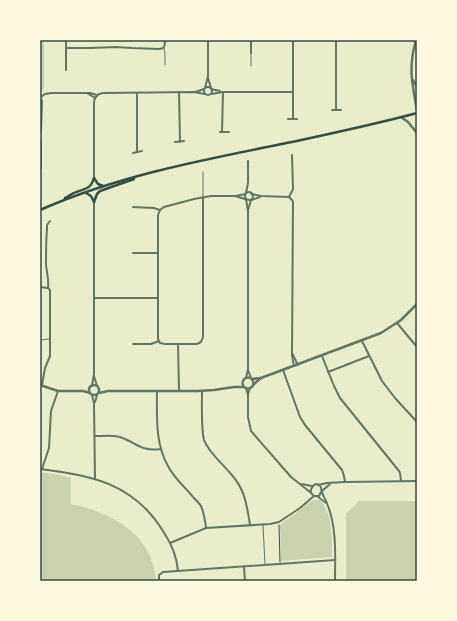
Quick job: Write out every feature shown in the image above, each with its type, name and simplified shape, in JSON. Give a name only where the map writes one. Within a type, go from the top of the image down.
[{"type":"main road","points":[[40,210],[83,193],[145,174],[195,161],[342,131],[402,117],[417,111]]},
{"type":"main road","points":[[94,202],[100,191],[145,174]]},
{"type":"main road","points":[[94,178],[98,184],[102,186],[108,185]]},
{"type":"main road","points":[[60,201],[89,187],[94,178]]},
{"type":"main road","points":[[83,193],[92,196],[94,202]]},
{"type":"street","points":[[66,40],[66,70]]},
{"type":"street","points":[[66,48],[99,48],[116,46],[159,49],[164,48],[165,40]]},
{"type":"street","points":[[205,94],[204,92],[208,76],[208,40]]},
{"type":"street","points":[[251,40],[251,53]]},
{"type":"street","points":[[293,40],[293,119]]},
{"type":"street","points":[[336,40],[336,110]]},
{"type":"street","points":[[416,40],[412,59],[411,76],[417,111]]},
{"type":"street","points":[[208,76],[212,92],[211,94]]},
{"type":"street","points":[[411,76],[417,87]]},
{"type":"street","points":[[194,92],[209,87],[222,92]]},
{"type":"street","points":[[179,92],[180,142]]},
{"type":"street","points":[[40,135],[42,131],[41,97],[49,93],[87,93],[96,96],[103,93],[194,92],[209,95],[222,92],[293,92]]},
{"type":"street","points":[[222,92],[221,132],[229,132]]},
{"type":"street","points":[[137,93],[137,152]]},
{"type":"street","points":[[94,178],[96,96]]},
{"type":"street","points":[[332,110],[341,110]]},
{"type":"street","points":[[402,117],[417,133]]},
{"type":"street","points":[[288,119],[297,119]]},
{"type":"street","points":[[40,140],[40,171]]},
{"type":"street","points":[[176,142],[184,141]]},
{"type":"street","points":[[133,153],[142,151]]},
{"type":"street","points":[[292,155],[293,189],[290,197],[292,200],[292,358],[296,365]]},
{"type":"street","points":[[234,387],[246,378],[248,369],[248,211],[244,196],[248,183],[248,161]]},
{"type":"street","points":[[248,183],[253,196],[248,211]]},
{"type":"street","points":[[203,197],[202,340],[196,344],[162,344],[159,341],[158,335],[158,215],[160,210],[164,207],[203,197],[235,196],[249,192],[261,196],[290,197]]},
{"type":"street","points":[[235,196],[251,200],[261,196]]},
{"type":"street","points":[[94,202],[94,374],[89,390],[94,403],[95,479]]},
{"type":"street","points":[[133,207],[154,208],[160,210]]},
{"type":"street","points":[[50,221],[46,229],[46,265],[49,280],[48,288],[50,290],[50,356],[45,368],[41,385],[58,391],[83,391],[91,394],[98,394],[108,391],[179,391],[234,387],[247,388],[261,378]]},
{"type":"street","points":[[133,253],[158,253]]},
{"type":"street","points":[[40,287],[48,288]]},
{"type":"street","points":[[94,298],[158,298]]},
{"type":"street","points":[[246,378],[261,378],[381,333],[405,317],[417,304]]},
{"type":"street","points":[[397,323],[417,347]]},
{"type":"street","points":[[132,344],[150,344],[159,341]]},
{"type":"street","points":[[362,341],[382,381],[417,422]]},
{"type":"street","points":[[178,344],[179,391]]},
{"type":"street","points":[[322,356],[334,386],[345,405],[399,471],[401,481]]},
{"type":"street","points":[[328,372],[369,356]]},
{"type":"street","points":[[248,369],[253,385]]},
{"type":"street","points":[[283,370],[300,417],[342,470],[345,482]]},
{"type":"street","points":[[94,374],[98,387],[98,394],[94,403]]},
{"type":"street","points":[[242,382],[242,384],[247,388],[248,417],[251,430],[292,477],[315,496],[327,503]]},
{"type":"street","points":[[83,391],[94,385],[108,391]]},
{"type":"street","points":[[202,390],[204,439],[211,452],[233,475],[243,493],[250,525]]},
{"type":"street","points":[[58,391],[50,411],[49,448],[41,469],[95,479],[116,487],[135,498],[153,516],[170,543],[176,559],[178,571]]},
{"type":"street","points":[[157,391],[157,429],[161,449],[168,466],[174,475],[200,505],[204,514],[206,528]]},
{"type":"street","points":[[94,436],[116,436],[147,450],[161,449]]},
{"type":"street","points":[[300,484],[312,486],[345,482],[417,481]]},
{"type":"street","points":[[170,543],[206,528],[279,522],[315,496],[319,496],[331,483]]},
{"type":"street","points":[[318,485],[321,488],[327,503],[334,531],[335,581]]},
{"type":"street","points":[[306,503],[312,486]]},
{"type":"street","points":[[159,581],[159,575],[162,572],[335,560]]},
{"type":"street","points":[[244,567],[245,581]]},
{"type":"lane","points":[[164,48],[165,65]]},
{"type":"lane","points":[[251,53],[251,66]]},
{"type":"lane","points":[[203,172],[203,197]]},
{"type":"lane","points":[[40,340],[50,339]]},
{"type":"lane","points":[[263,524],[265,566]]},
{"type":"path","points":[[279,522],[280,564]]},
{"type":"green space","points":[[40,40],[44,40],[44,89],[40,90]]},
{"type":"green space","points":[[40,472],[71,478],[71,504],[111,517],[123,524],[133,533],[143,543],[150,555],[156,581],[40,581]]},
{"type":"green space","points":[[313,500],[320,500],[330,520],[332,557],[281,561],[280,525]]},
{"type":"green space","points":[[359,501],[417,501],[417,581],[346,581],[346,514]]}]
